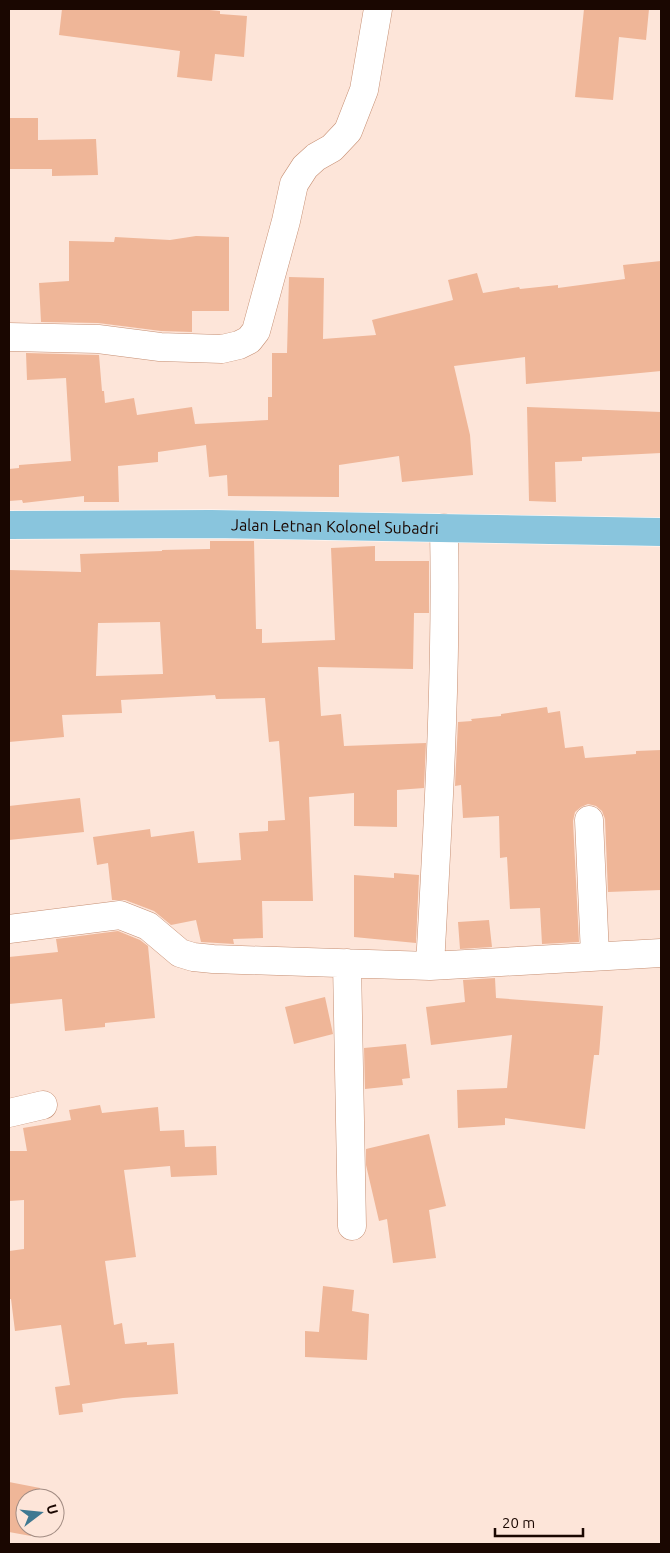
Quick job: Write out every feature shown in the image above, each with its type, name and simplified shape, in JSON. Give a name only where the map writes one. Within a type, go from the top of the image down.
[{"type":"main road","name":"Jalan Letnan Kolonel Subadri","points":[[9,525],[211,524],[661,532]]},
{"type":"street","points":[[9,338],[98,339],[160,347],[222,349],[239,346],[249,340],[256,332],[294,184],[305,167],[316,157],[332,148],[348,131],[355,114],[364,90],[378,9]]},
{"type":"street","points":[[430,966],[443,710],[446,610],[444,528]]},
{"type":"street","points":[[589,820],[595,955]]},
{"type":"street","points":[[9,929],[120,915],[148,926],[180,953],[193,958],[430,966],[595,955],[661,953]]},
{"type":"street","points":[[347,963],[352,1226]]},
{"type":"street","points":[[9,1113],[42,1105]]},
{"type":"building","points":[[62,9],[199,9],[220,11],[220,14],[247,16],[244,57],[215,54],[212,81],[177,77],[180,51],[59,35]]},
{"type":"building","points":[[584,9],[649,9],[646,40],[619,37],[613,100],[575,97]]},
{"type":"building","points":[[9,118],[38,118],[38,140],[96,139],[98,175],[52,176],[52,169],[9,169]]},
{"type":"building","points":[[196,236],[229,237],[229,311],[192,311],[192,332],[161,331],[98,323],[41,322],[39,283],[69,281],[69,241],[114,242],[115,237],[170,240]]},
{"type":"building","points":[[661,261],[661,371],[526,384],[525,357],[454,366],[470,435],[473,475],[402,482],[399,456],[339,465],[339,497],[228,496],[227,475],[209,477],[206,445],[158,452],[158,462],[118,466],[119,502],[84,502],[84,496],[23,503],[22,500],[9,501],[9,469],[19,468],[19,465],[71,461],[66,378],[27,380],[26,353],[99,355],[105,403],[134,398],[137,415],[192,407],[195,424],[268,420],[268,397],[272,397],[272,353],[287,353],[289,277],[324,278],[323,339],[376,335],[372,320],[453,300],[448,280],[477,273],[483,293],[519,287],[520,289],[558,285],[558,288],[625,279],[623,265]]},
{"type":"building","points":[[527,407],[661,412],[661,453],[582,457],[582,461],[555,462],[556,502],[529,501]]},
{"type":"building","points":[[210,541],[254,541],[256,629],[262,629],[262,643],[335,640],[331,548],[375,546],[375,561],[429,561],[429,613],[414,613],[413,669],[318,667],[321,716],[341,714],[344,746],[426,743],[424,788],[397,790],[397,827],[354,826],[354,793],[309,797],[313,901],[262,901],[263,938],[233,939],[234,944],[201,942],[196,920],[171,925],[154,911],[125,900],[112,900],[108,863],[97,865],[93,837],[150,829],[151,837],[194,831],[198,863],[241,860],[239,833],[268,831],[268,821],[285,820],[279,741],[269,742],[265,698],[216,699],[215,695],[121,700],[122,713],[62,715],[64,737],[9,742],[9,570],[81,572],[80,554],[210,549]],"holes":[[[160,622],[163,674],[96,676],[98,623]]]},
{"type":"building","points":[[547,707],[548,713],[560,711],[565,748],[583,746],[585,758],[636,754],[636,751],[661,750],[661,890],[608,892],[605,819],[602,811],[596,806],[588,804],[581,807],[575,812],[573,821],[579,942],[542,944],[540,908],[510,909],[507,857],[500,858],[499,816],[463,818],[461,785],[455,786],[458,722]]},
{"type":"building","points":[[80,798],[84,832],[9,840],[9,806]]},
{"type":"building","points":[[394,873],[419,875],[416,943],[354,937],[354,875],[394,878]]},
{"type":"building","points":[[489,920],[492,947],[460,949],[458,922]]},
{"type":"building","points":[[118,931],[140,940],[148,946],[155,1018],[105,1023],[105,1027],[65,1031],[62,999],[9,1004],[9,957],[58,952],[56,939]]},
{"type":"building","points":[[495,978],[496,998],[603,1006],[599,1055],[594,1055],[585,1129],[505,1118],[505,1125],[458,1128],[457,1090],[507,1088],[512,1035],[431,1045],[426,1007],[465,1002],[463,980]]},
{"type":"building","points":[[325,997],[333,1034],[294,1044],[285,1007]]},
{"type":"building","points":[[406,1044],[410,1078],[402,1079],[403,1085],[365,1089],[364,1048]]},
{"type":"building","points":[[100,1105],[102,1113],[158,1107],[160,1131],[184,1130],[185,1147],[216,1146],[217,1175],[171,1177],[170,1166],[124,1170],[136,1257],[105,1261],[114,1325],[122,1323],[125,1344],[147,1342],[147,1345],[174,1343],[178,1394],[123,1398],[82,1404],[83,1412],[59,1415],[55,1387],[70,1385],[61,1325],[15,1331],[11,1299],[9,1299],[9,1251],[24,1249],[24,1200],[9,1201],[9,1151],[27,1151],[23,1128],[71,1120],[69,1110]]},
{"type":"building","points":[[429,1134],[446,1206],[429,1210],[436,1258],[393,1263],[387,1219],[379,1221],[366,1165],[366,1149]]},
{"type":"building","points":[[323,1286],[354,1290],[352,1311],[369,1314],[367,1360],[305,1357],[305,1331],[319,1332]]},
{"type":"building","points":[[9,1482],[40,1488],[15,1488],[15,1533],[9,1532]]}]
